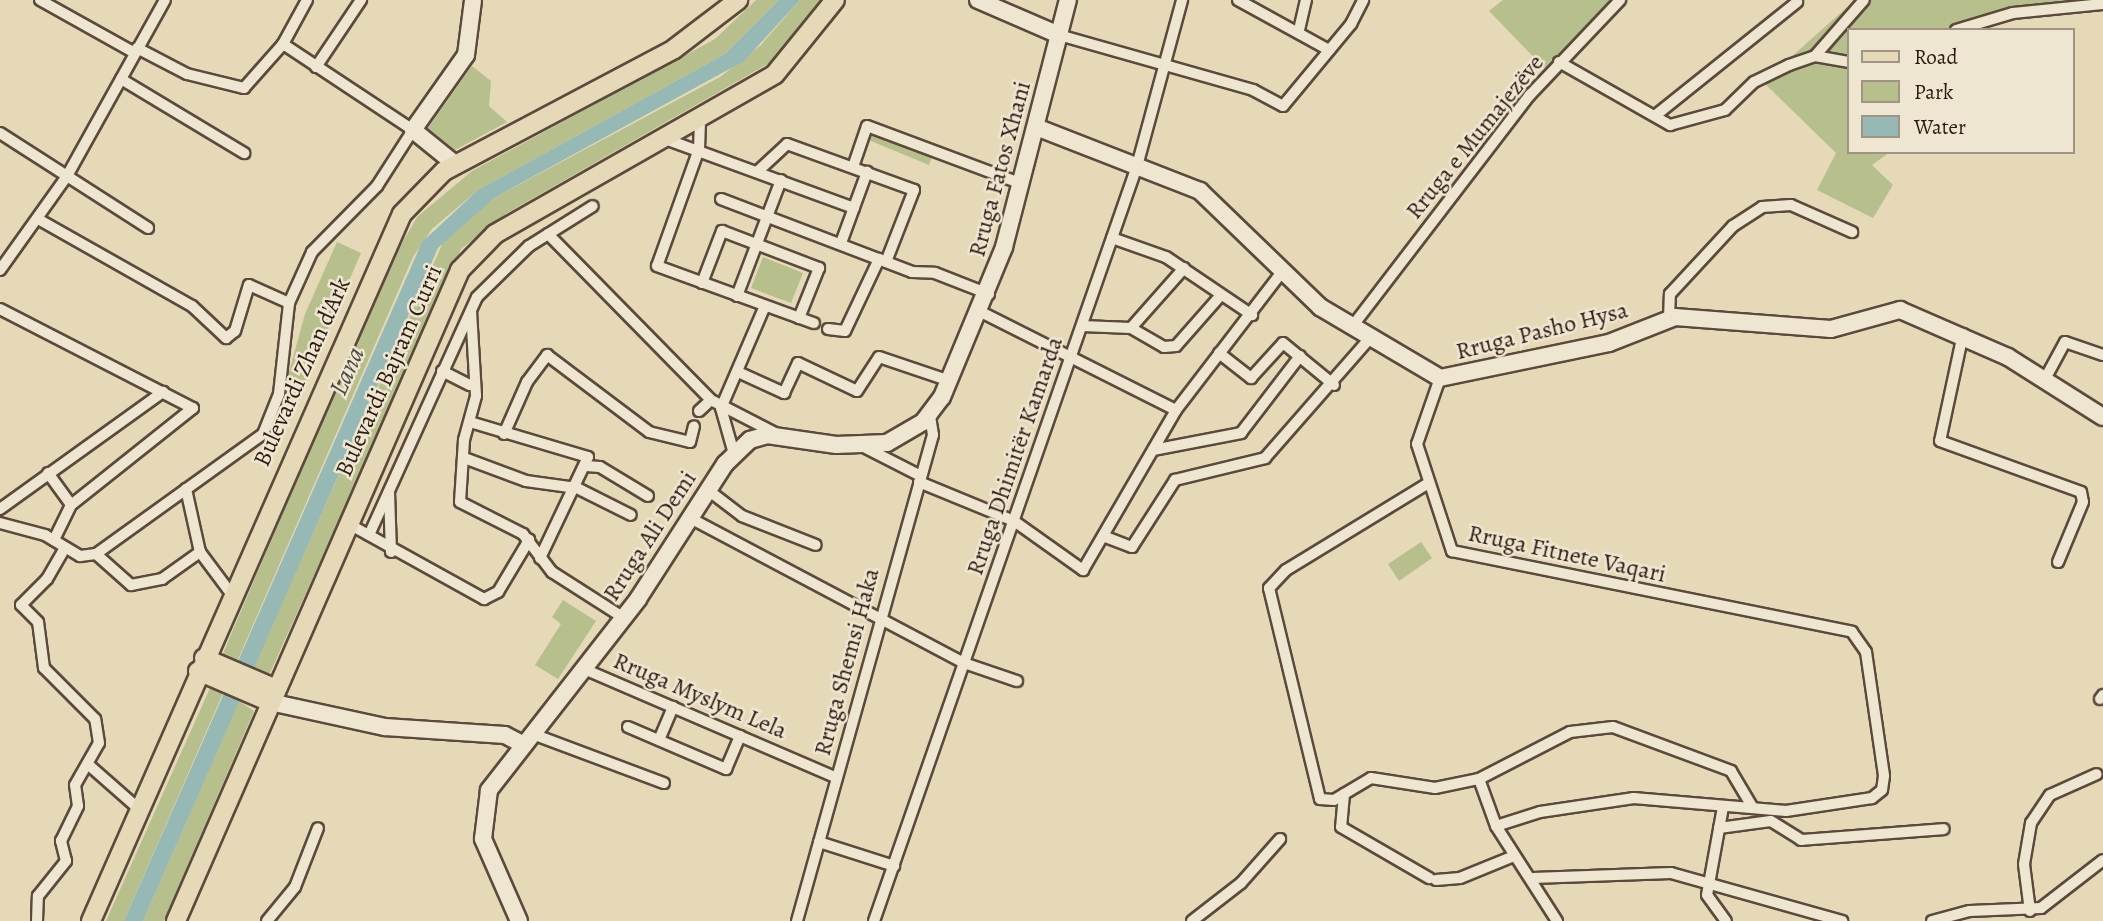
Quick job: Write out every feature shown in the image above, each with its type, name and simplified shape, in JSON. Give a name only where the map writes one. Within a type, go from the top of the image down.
[{"type":"main road","points":[[455,164],[413,130],[466,55],[473,0]]},
{"type":"main road","name":"Bulevardi Zhan d'Ark","points":[[91,921],[139,809],[208,668],[232,595],[383,248],[412,200],[455,164],[674,49],[738,0]]},
{"type":"main road","name":"Bulevardi Bajram Curri","points":[[176,921],[270,694],[348,523],[450,287],[471,256],[495,234],[668,140],[775,74],[835,0]]},
{"type":"main road","points":[[978,0],[1059,35]]},
{"type":"main road","name":"Rruga Fatos Xhani","points":[[981,312],[989,294],[1022,184],[1068,0]]},
{"type":"main road","name":"Rruga Pasho Hysa","points":[[1036,127],[1200,191],[1281,273],[1351,328],[1440,378],[1609,343],[1669,319],[1831,328],[1900,310],[1963,334],[2045,379],[2103,417]]},
{"type":"main road","name":"Rruga Ali Demi","points":[[519,921],[482,828],[489,790],[526,739],[624,618],[734,454],[750,440],[780,436],[862,446],[896,440],[930,415],[950,381],[981,312]]},
{"type":"main road","points":[[208,668],[270,694],[385,727],[526,739]]},
{"type":"street","points":[[40,0],[136,51],[187,74],[240,88],[254,82],[283,44],[307,0]]},
{"type":"street","points":[[0,270],[67,176],[165,0]]},
{"type":"street","points":[[316,67],[361,0]]},
{"type":"street","name":"Rruga Dhimitër Kamarda","points":[[874,921],[1137,166],[1182,0]]},
{"type":"street","points":[[1238,0],[1299,30],[1329,50]]},
{"type":"street","points":[[1299,30],[1306,0]]},
{"type":"street","points":[[1059,35],[1253,90],[1283,106],[1329,50],[1363,0]]},
{"type":"street","points":[[1559,62],[1620,0]]},
{"type":"street","points":[[1815,56],[1864,0]]},
{"type":"street","points":[[1656,115],[1797,2]]},
{"type":"street","points":[[1963,28],[2013,13],[2103,4]]},
{"type":"street","points":[[96,554],[260,439],[279,394],[289,303],[312,252],[377,186],[413,130],[283,44]]},
{"type":"street","points":[[1815,56],[1848,62]]},
{"type":"street","name":"Rruga e Mumajezëve","points":[[1351,328],[1559,62],[1670,125],[1725,110],[1754,82],[1815,56]]},
{"type":"street","points":[[121,79],[244,153]]},
{"type":"street","points":[[700,121],[699,149],[657,266],[814,323]]},
{"type":"street","points":[[853,167],[867,126],[1022,184]]},
{"type":"street","points":[[0,133],[148,228]]},
{"type":"street","points":[[668,140],[699,149],[853,208]]},
{"type":"street","points":[[757,172],[787,144],[914,190],[845,331],[828,329]]},
{"type":"street","points":[[841,243],[867,172]]},
{"type":"street","points":[[737,296],[781,180]]},
{"type":"street","points":[[721,199],[882,260],[989,294]]},
{"type":"street","points":[[1669,319],[1670,294],[1733,226],[1762,207],[1791,205],[1852,232]]},
{"type":"street","points":[[369,535],[471,307],[500,271],[548,234],[593,206]]},
{"type":"street","points":[[38,219],[192,306],[226,338],[234,331],[249,285],[289,303]]},
{"type":"street","points":[[702,283],[722,232],[756,244],[818,268],[799,318]]},
{"type":"street","points":[[548,234],[711,400],[780,436]]},
{"type":"street","points":[[1112,238],[1184,268],[1252,315]]},
{"type":"street","points":[[1131,328],[1184,268]]},
{"type":"street","points":[[862,446],[920,479],[1014,521],[1083,570],[1175,410],[1252,315],[1281,273]]},
{"type":"street","points":[[1082,326],[1131,328],[1169,349],[1221,295]]},
{"type":"street","points":[[734,454],[722,408],[765,306]]},
{"type":"street","points":[[471,307],[470,385],[476,396],[460,502],[529,540],[540,558],[624,618]]},
{"type":"street","points":[[0,309],[193,408],[186,418],[71,505],[54,540]]},
{"type":"street","points":[[981,312],[1175,410]]},
{"type":"street","points":[[1963,334],[1940,441],[2081,492],[2083,502],[2058,562]]},
{"type":"street","points":[[1103,536],[1135,545],[1171,484],[1261,460],[1334,385],[1369,339]]},
{"type":"street","points":[[2045,379],[2065,342],[2103,355]]},
{"type":"street","points":[[1219,353],[1251,379],[1283,343],[1334,385]]},
{"type":"street","points":[[504,434],[527,382],[547,355],[649,432],[690,442],[694,426]]},
{"type":"street","points":[[1153,450],[1241,433],[1300,356]]},
{"type":"street","points":[[738,372],[784,393],[798,363],[857,391],[880,357],[950,381]]},
{"type":"street","points":[[442,371],[470,385]]},
{"type":"street","points":[[1440,378],[1417,444],[1427,484],[1286,570],[1269,588],[1314,788],[1324,801],[1344,794],[1371,778],[1435,788],[1479,779],[1570,732],[1613,727],[1731,771],[1753,808]]},
{"type":"street","points":[[0,509],[163,391]]},
{"type":"street","points":[[699,411],[711,400]]},
{"type":"street","name":"Rruga Shemsi Haka","points":[[797,921],[934,428],[930,415]]},
{"type":"street","points":[[470,422],[504,434],[573,447],[588,457],[577,488],[540,558]]},
{"type":"street","points":[[467,459],[526,481],[577,488],[631,515]]},
{"type":"street","points":[[586,466],[600,467],[648,496]]},
{"type":"street","points":[[48,473],[71,505]]},
{"type":"street","name":"Rruga Fitnete Vaqari","points":[[1427,484],[1448,545],[1461,556],[1784,616],[1860,637],[1882,790],[1872,798],[1786,811],[1753,808]]},
{"type":"street","points":[[186,489],[200,552],[232,595]]},
{"type":"street","points":[[389,489],[391,552]]},
{"type":"street","points":[[708,490],[742,516],[816,545]]},
{"type":"street","points":[[690,518],[964,663],[1017,681]]},
{"type":"street","points":[[0,523],[54,540],[65,548],[96,554],[131,585],[162,579],[200,552]]},
{"type":"street","points":[[348,523],[391,552],[484,599],[498,592],[529,540]]},
{"type":"street","points":[[37,921],[38,896],[66,861],[61,841],[78,806],[75,785],[90,766],[99,743],[95,719],[44,668],[38,622],[21,605],[47,579],[65,548]]},
{"type":"street","name":"Rruga Myslym Lela","points":[[584,669],[837,778]]},
{"type":"street","points":[[659,740],[673,707]]},
{"type":"street","points":[[628,727],[726,769],[740,736]]},
{"type":"street","points":[[526,739],[664,783]]},
{"type":"street","points":[[90,766],[139,809]]},
{"type":"street","points":[[2030,911],[2024,864],[2031,823],[2050,794],[2097,774]]},
{"type":"street","points":[[1479,779],[1496,826],[1514,856],[1533,878],[1557,921]]},
{"type":"street","points":[[1344,794],[1341,827],[1433,879],[1460,878],[1514,856]]},
{"type":"street","points":[[1496,826],[1614,799],[1753,808]]},
{"type":"street","points":[[1723,807],[1712,883],[1707,895],[1726,921]]},
{"type":"street","points":[[1719,828],[1771,821],[1801,840],[1944,830]]},
{"type":"street","points":[[267,921],[295,887],[318,828]]},
{"type":"street","points":[[1199,919],[1241,883],[1280,839]]},
{"type":"street","points":[[819,842],[894,866]]},
{"type":"street","points":[[1932,921],[1970,911],[2030,911],[2066,895],[2103,860]]},
{"type":"street","points":[[1533,878],[1643,872],[1712,883],[1842,921]]},
{"type":"green space","points":[[756,0],[779,0],[725,54],[478,190],[432,229],[413,257],[236,664],[221,658],[386,271],[417,217],[472,171],[715,39]]},
{"type":"green space","points":[[800,0],[822,0],[771,62],[507,213],[461,249],[269,675],[251,671],[445,238],[494,198],[720,77],[761,45]]},
{"type":"green space","points":[[1503,0],[1613,0],[1544,68],[1489,11]]},
{"type":"green space","points":[[1855,0],[2103,0],[1966,28],[1848,28],[1848,154],[1887,154],[1872,165],[1893,185],[1873,218],[1817,190],[1836,153],[1763,82]]},
{"type":"green space","points":[[472,66],[491,81],[489,106],[507,122],[455,150],[428,128]]},
{"type":"green space","points":[[868,132],[932,157],[929,165],[866,139]]},
{"type":"green space","points":[[337,242],[361,253],[283,433],[273,430],[305,314]]},
{"type":"green space","points":[[763,257],[803,273],[791,303],[751,288]]},
{"type":"green space","points":[[1421,542],[1432,558],[1399,581],[1388,564]]},
{"type":"green space","points":[[563,600],[596,621],[558,679],[535,665],[561,624],[552,617]]},
{"type":"green space","points":[[210,688],[223,693],[124,921],[106,921]]},
{"type":"green space","points":[[239,701],[254,711],[164,921],[143,921]]},
{"type":"water","points":[[779,0],[800,0],[744,61],[494,198],[438,248],[143,921],[124,921],[422,242],[478,190],[725,54]]},
{"type":"water label","name":"Lana","points":[[347,371]]}]
